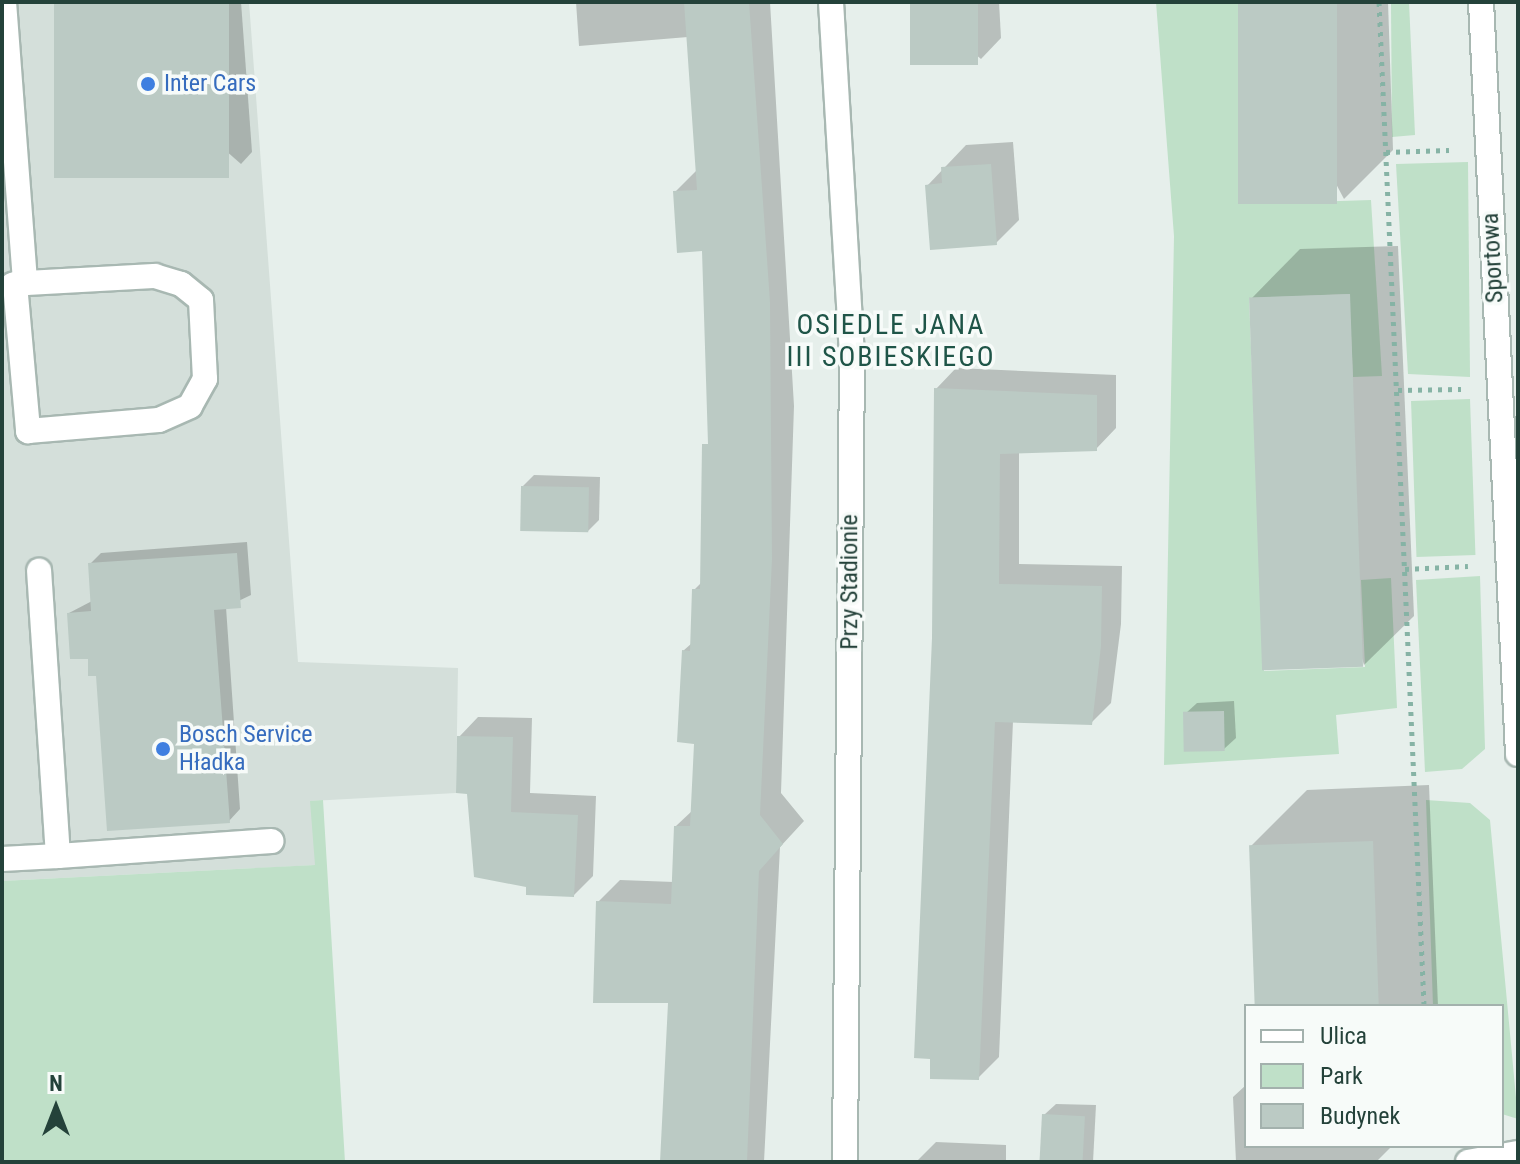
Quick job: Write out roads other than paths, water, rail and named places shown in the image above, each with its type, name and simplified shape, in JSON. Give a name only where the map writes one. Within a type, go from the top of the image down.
[{"type":"street","points":[[4,2],[14,284],[28,431],[159,420],[190,406],[205,379],[201,300],[181,284],[155,276],[14,284]]},
{"type":"street","name":"Przy Stadionie","points":[[831,2],[852,356],[845,1162]]},
{"type":"street","name":"Sportowa","points":[[1481,2],[1518,754]]},
{"type":"street","points":[[39,571],[58,856]]},
{"type":"street","points":[[2,859],[271,841]]},
{"type":"street","points":[[1468,1162],[1518,1153]]},
{"type":"place","name":"Inter Cars","points":[[148,84]]},
{"type":"place","name":"Bosch Service Hładka","points":[[163,749]]},
{"type":"district","name":"OSIEDLE JANA III SOBIESKIEGO","points":[[891,341]]}]
